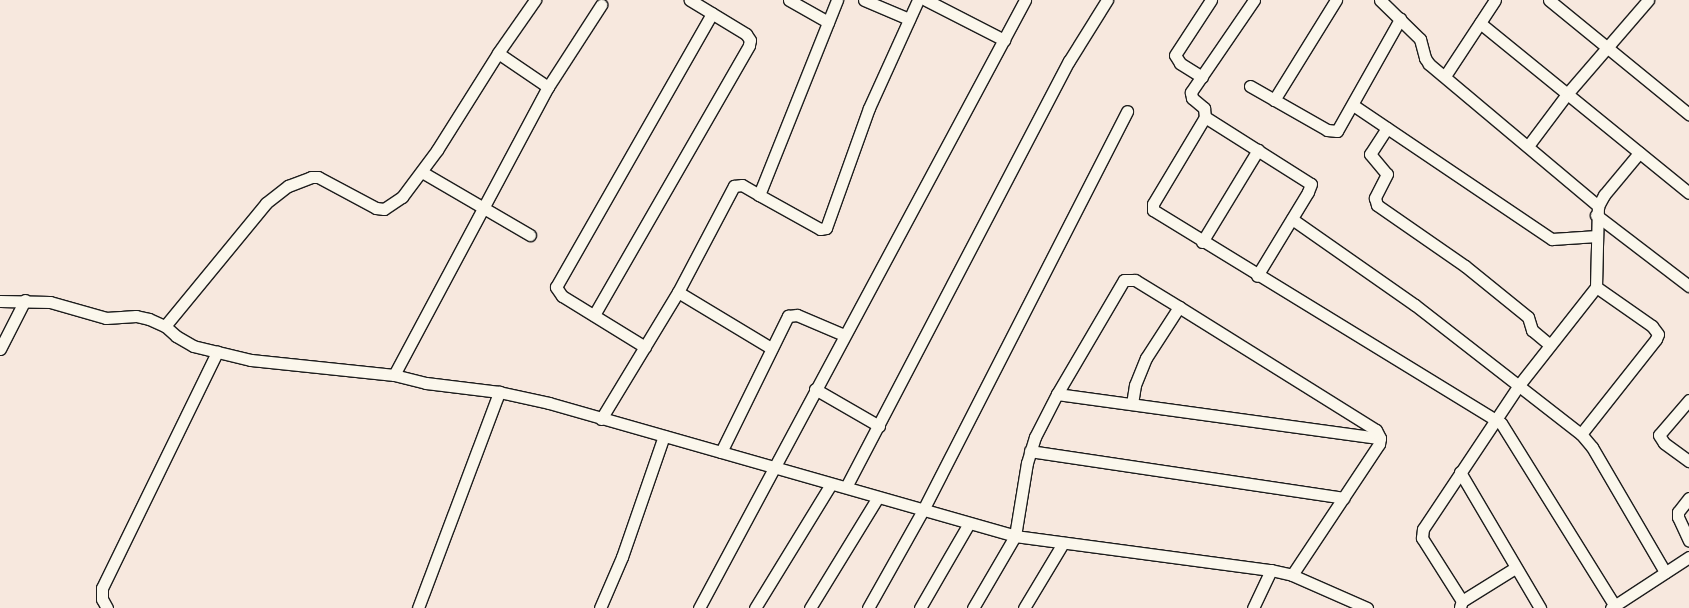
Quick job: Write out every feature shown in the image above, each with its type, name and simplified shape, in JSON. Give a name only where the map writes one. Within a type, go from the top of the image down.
[{"type":"street","points":[[165,326],[266,203],[288,186],[318,177],[369,205],[384,209],[402,197],[422,172],[498,53],[535,0]]},
{"type":"street","points":[[594,316],[749,45],[750,40],[746,34],[690,0]]},
{"type":"street","points":[[789,0],[828,22]]},
{"type":"street","points":[[759,194],[837,0]]},
{"type":"street","points":[[864,0],[909,19]]},
{"type":"street","points":[[601,419],[678,292],[734,186],[742,185],[820,229],[826,228],[868,108],[918,0]]},
{"type":"street","points":[[926,0],[1004,40]]},
{"type":"street","points":[[699,608],[773,467],[1025,0]]},
{"type":"street","points":[[846,487],[1070,61],[1107,0]]},
{"type":"street","points":[[1202,77],[1180,63],[1175,55],[1211,0]]},
{"type":"street","points":[[1254,0],[1191,95],[1204,108],[1205,117],[1152,207],[1156,213],[1257,276],[1495,418],[1507,432],[1614,607],[1689,557]]},
{"type":"street","points":[[1274,100],[1336,0]]},
{"type":"street","points":[[1380,0],[1420,39],[1425,58],[1429,64],[1528,146],[1597,210],[1689,286]]},
{"type":"street","points":[[1445,76],[1495,0]]},
{"type":"street","points":[[1549,0],[1689,114]]},
{"type":"street","points":[[1528,146],[1567,94],[1645,1]]},
{"type":"street","points":[[394,375],[548,87],[601,4]]},
{"type":"street","points":[[645,347],[557,292],[557,283],[712,13]]},
{"type":"street","points":[[1250,86],[1333,132],[1340,127],[1400,19]]},
{"type":"street","points":[[1480,23],[1689,193]]},
{"type":"street","points":[[498,53],[548,87]]},
{"type":"street","points":[[1353,105],[1552,239],[1597,236]]},
{"type":"street","points":[[868,608],[923,510],[1127,111]]},
{"type":"street","points":[[1205,117],[1311,184],[1292,219],[1257,276]]},
{"type":"street","points":[[1387,128],[1370,154],[1387,174],[1375,198],[1377,205],[1466,266],[1528,317],[1532,330],[1550,345]]},
{"type":"street","points":[[1202,242],[1258,150]]},
{"type":"street","points":[[1515,568],[1461,605],[1422,534],[1426,523],[1495,418],[1596,287],[1597,210],[1604,195],[1638,153]]},
{"type":"street","points":[[422,172],[483,209],[530,235]]},
{"type":"street","points":[[1292,219],[1409,300],[1581,434],[1592,447],[1665,572]]},
{"type":"street","points":[[973,608],[1015,536],[1030,452],[1057,394],[1124,280],[1135,280],[1376,430],[1380,438],[1379,444],[1292,575]]},
{"type":"street","points":[[1581,434],[1658,334],[1652,326],[1596,287]]},
{"type":"street","points":[[678,292],[771,348]]},
{"type":"street","points":[[0,349],[25,300]]},
{"type":"street","points":[[0,301],[25,300],[50,302],[106,318],[136,316],[149,319],[165,326],[176,336],[193,346],[251,360],[394,375],[426,383],[499,392],[664,436],[1015,536],[1271,570],[1292,575],[1362,607]]},
{"type":"street","points":[[1132,404],[1135,385],[1146,358],[1179,307]]},
{"type":"street","points":[[721,452],[785,319],[792,314],[844,335]]},
{"type":"street","points":[[107,608],[102,599],[102,588],[217,352]]},
{"type":"street","points":[[815,389],[879,426]]},
{"type":"street","points":[[418,608],[499,392]]},
{"type":"street","points":[[1057,394],[1380,438]]},
{"type":"street","points":[[1689,400],[1659,435],[1664,443],[1689,461]]},
{"type":"street","points":[[600,608],[622,557],[664,436]]},
{"type":"street","points":[[1030,452],[1343,498]]},
{"type":"street","points":[[1460,472],[1515,568],[1540,608]]},
{"type":"street","points":[[755,608],[831,484]]},
{"type":"street","points":[[810,608],[878,497]]},
{"type":"street","points":[[1689,498],[1678,512],[1678,517],[1689,541]]},
{"type":"street","points":[[920,608],[969,523]]},
{"type":"street","points":[[1024,608],[1062,543]]},
{"type":"street","points":[[1253,608],[1271,570]]}]
